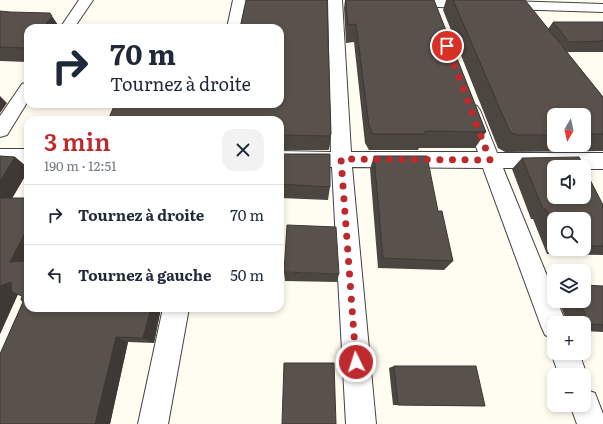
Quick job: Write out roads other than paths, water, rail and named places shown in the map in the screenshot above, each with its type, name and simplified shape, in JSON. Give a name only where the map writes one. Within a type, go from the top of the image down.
[{"type":"street","points":[[71,24],[86,0]]},
{"type":"street","points":[[235,24],[240,0]]},
{"type":"street","points":[[351,0],[334,0],[341,159],[361,424]]},
{"type":"street","points":[[391,2],[603,8]]},
{"type":"street","points":[[430,2],[439,24]]},
{"type":"street","points":[[516,6],[530,24]]},
{"type":"street","points":[[0,130],[24,94]]},
{"type":"street","points":[[466,96],[550,316]]},
{"type":"street","points":[[0,157],[24,157]]},
{"type":"street","points":[[284,159],[603,161]]},
{"type":"street","points":[[153,424],[175,312]]},
{"type":"street","points":[[587,412],[592,424]]}]
